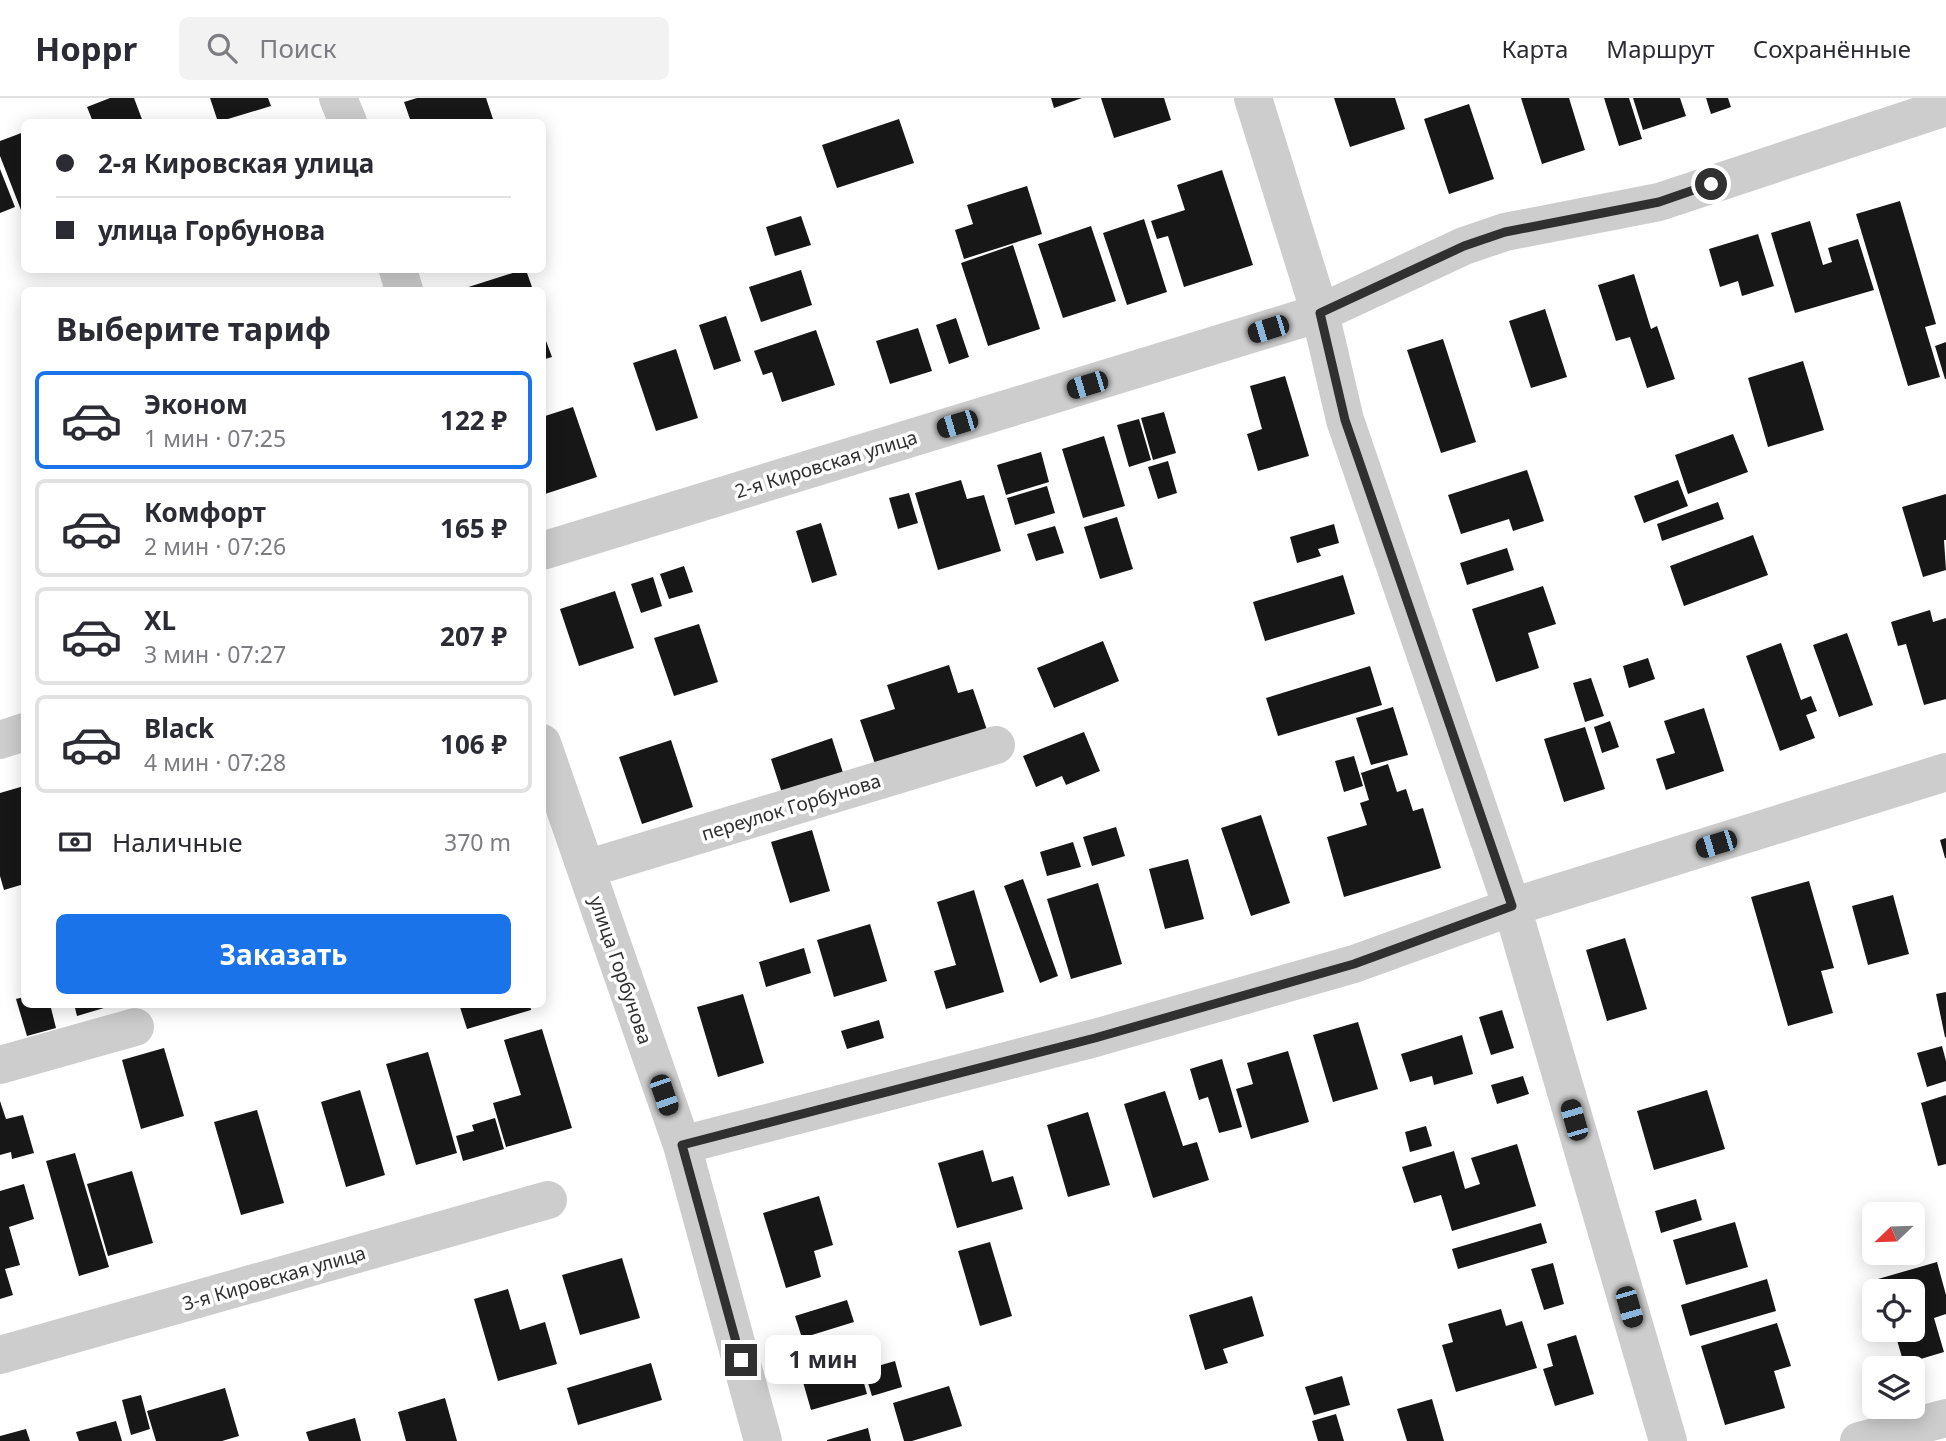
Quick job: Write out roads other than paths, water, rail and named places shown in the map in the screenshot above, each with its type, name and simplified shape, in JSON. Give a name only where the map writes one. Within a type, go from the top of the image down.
[{"type":"street","points":[[338,98],[347,119]]},
{"type":"street","points":[[1253,98],[1320,313],[1345,420],[1512,906],[1668,1441]]},
{"type":"street","name":"2-я Кировская улица","points":[[546,550],[1320,313],[1464,246],[1505,232],[1659,202],[1946,107]]},
{"type":"street","points":[[0,740],[21,733]]},
{"type":"street","name":"переулок Горбунова","points":[[586,869],[996,745]]},
{"type":"street","name":"улица Горбунова","points":[[546,754],[682,1145],[763,1441]]},
{"type":"street","points":[[682,1145],[1095,1038],[1354,964],[1512,906],[1946,772]]},
{"type":"street","points":[[0,1065],[135,1027]]},
{"type":"street","name":"3-я Кировская улица","points":[[0,1355],[548,1200]]},
{"type":"street","points":[[1859,1441],[1946,1418]]}]
